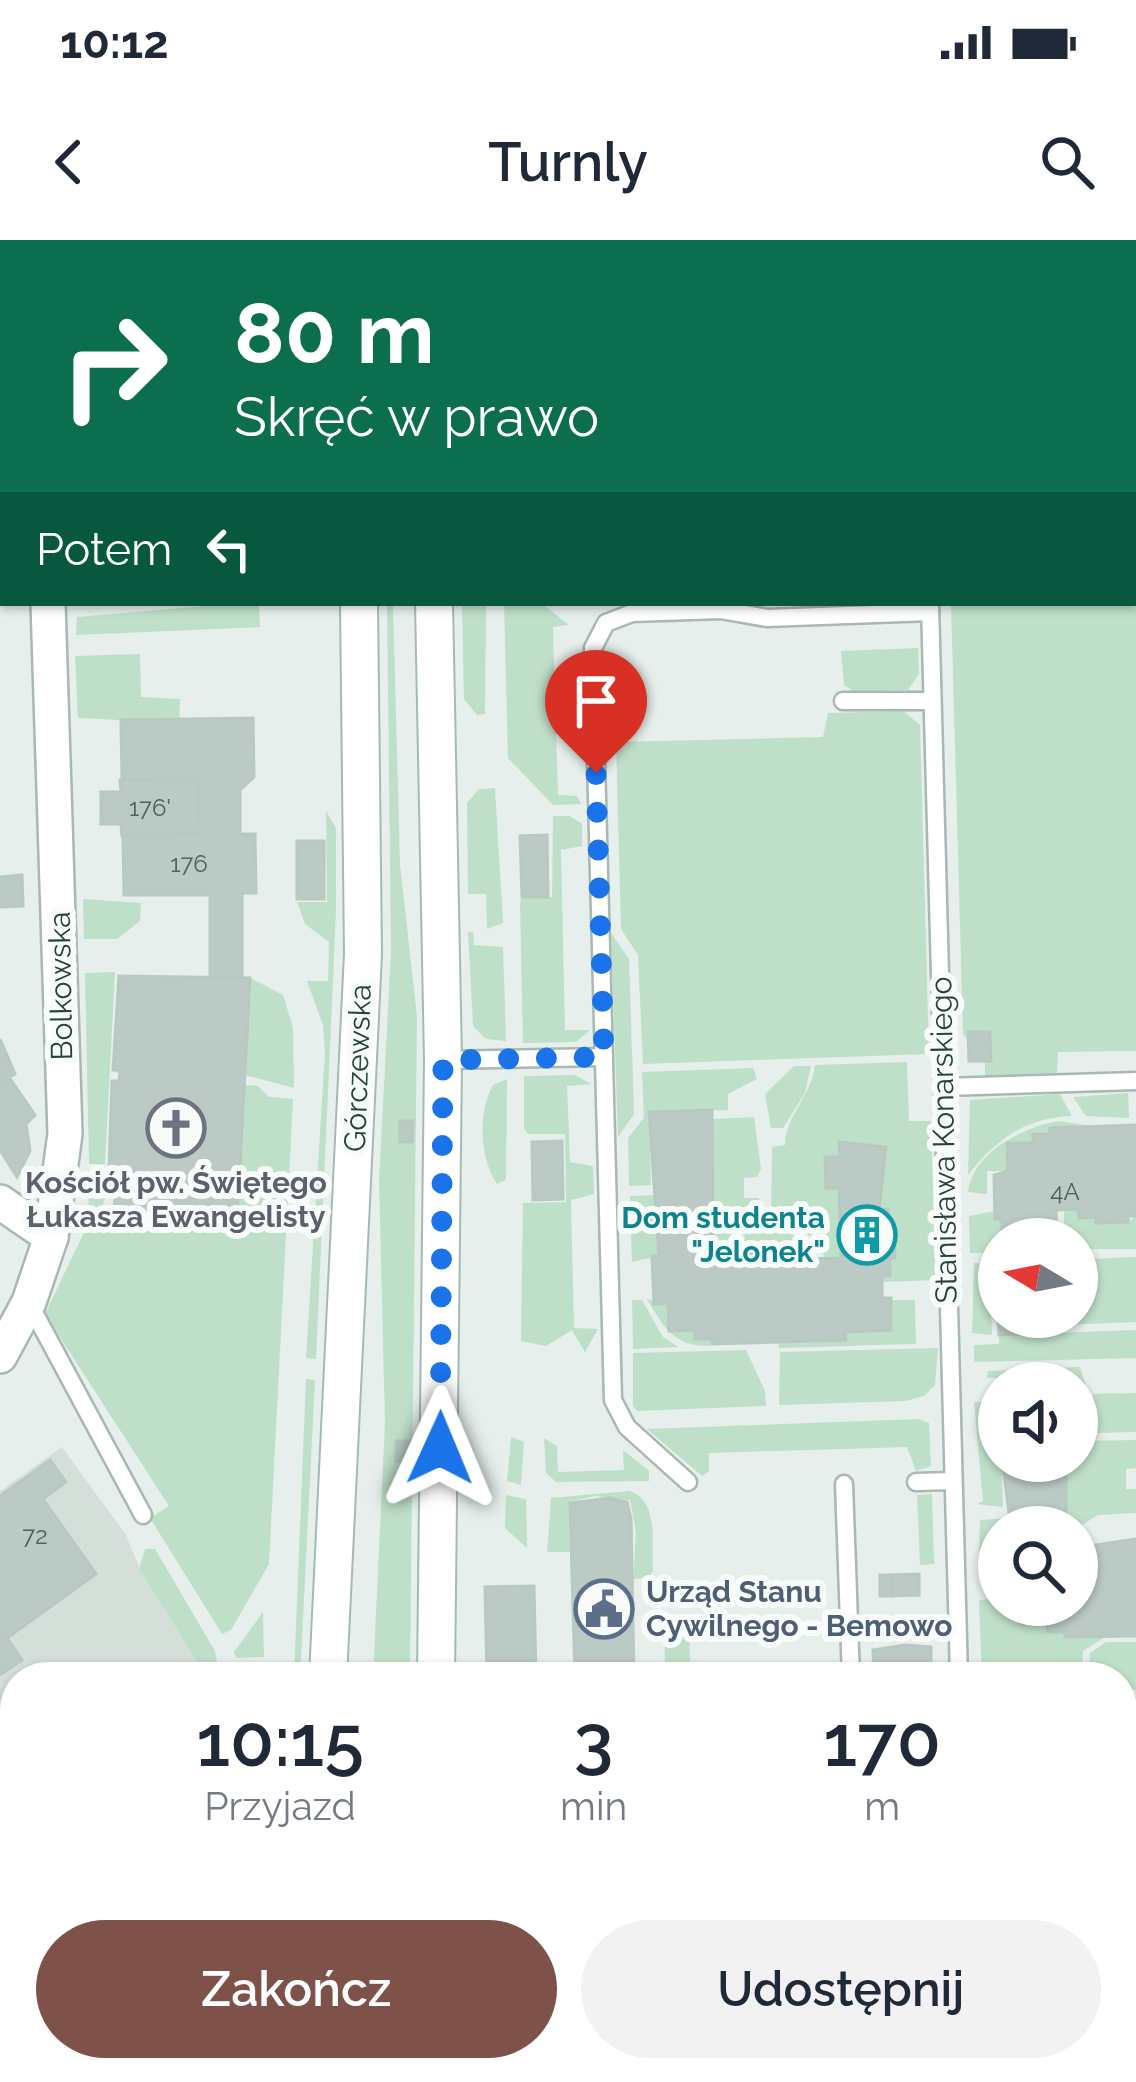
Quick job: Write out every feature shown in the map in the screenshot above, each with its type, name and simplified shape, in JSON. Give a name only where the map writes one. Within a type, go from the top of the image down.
[{"type":"main road","name":"Górczewska","points":[[329,1662],[363,954],[358,606]]},
{"type":"main road","points":[[434,606],[443,1060],[436,1662]]},
{"type":"street","name":"Bolkowska","points":[[0,1356],[28,1302],[51,1237],[64,1135],[48,606]]},
{"type":"street","points":[[0,1202],[51,1237]]},
{"type":"lane","points":[[688,1482],[624,1421],[613,1400],[608,1355],[592,664],[598,632],[606,623],[632,613],[721,610],[767,618],[930,608]]},
{"type":"lane","name":"Stanisława Konarskiego","points":[[930,608],[958,1662]]},
{"type":"lane","points":[[843,701],[932,701]]},
{"type":"lane","points":[[443,1060],[604,1057]]},
{"type":"lane","points":[[944,1087],[1136,1082]]},
{"type":"lane","points":[[28,1302],[143,1515]]},
{"type":"lane","points":[[916,1482],[952,1481]]},
{"type":"lane","points":[[844,1484],[850,1662]]},
{"type":"shaded area","points":[[62,1447],[126,1535],[143,1576],[197,1662],[0,1662],[0,1491]]},
{"type":"green space","points":[[259,606],[260,627],[76,635],[77,617]]},
{"type":"green space","points":[[387,606],[393,606],[400,864],[417,1017],[410,1662],[374,1662],[385,1423],[379,1181],[391,952]]},
{"type":"green space","points":[[462,606],[486,606],[485,714],[477,715],[464,699]]},
{"type":"green space","points":[[504,606],[545,606],[569,625],[553,627],[558,795],[577,796],[581,804],[553,805],[508,758]]},
{"type":"green space","points":[[951,606],[1136,606],[1136,1051],[1058,1052],[1057,1073],[985,1076],[985,1061],[963,1034]]},
{"type":"green space","points":[[918,648],[919,674],[908,690],[853,691],[844,685],[841,651]]},
{"type":"green space","points":[[140,654],[141,697],[180,699],[179,723],[78,718],[75,656]]},
{"type":"green space","points":[[903,711],[920,725],[929,1054],[643,1064],[638,955],[621,929],[616,742],[823,737],[828,713]]},
{"type":"green space","points":[[495,788],[503,923],[487,929],[486,894],[468,894],[467,803],[479,789]]},
{"type":"green space","points":[[326,811],[336,828],[336,913],[316,1359],[306,1358],[325,1052],[323,1025],[307,981],[328,981],[329,942],[305,924],[297,902],[327,902]]},
{"type":"green space","points":[[553,816],[570,816],[582,824],[582,846],[561,850],[565,1030],[590,1030],[576,1042],[523,1043],[520,904],[521,898],[552,897]]},
{"type":"green space","points":[[83,899],[141,903],[140,921],[117,939],[84,939]]},
{"type":"green space","points":[[468,932],[473,932],[474,945],[503,947],[506,1041],[486,1039],[473,1026]]},
{"type":"green space","points":[[611,933],[629,959],[634,1114],[618,1137]]},
{"type":"green space","points":[[115,972],[105,1164],[89,1164],[85,973]]},
{"type":"green space","points":[[250,978],[283,995],[293,1028],[294,1088],[244,1075]]},
{"type":"green space","points":[[907,1062],[909,1121],[931,1121],[936,1280],[882,1282],[890,1258],[895,1257],[894,1226],[888,1226],[888,1209],[879,1209],[886,1147],[840,1142],[840,1157],[825,1158],[826,1188],[839,1188],[841,1258],[826,1258],[804,1229],[771,1218],[772,1147],[785,1145],[815,1065]]},
{"type":"green space","points":[[794,1066],[811,1066],[805,1093],[783,1128],[771,1128],[765,1094]]},
{"type":"green space","points":[[753,1068],[757,1079],[728,1094],[728,1110],[649,1112],[651,1185],[629,1186],[628,1138],[644,1118],[642,1072]]},
{"type":"green space","points":[[575,1075],[591,1084],[567,1086],[570,1162],[593,1166],[594,1194],[571,1200],[574,1328],[598,1329],[585,1352],[572,1330],[546,1346],[521,1341],[523,1203],[566,1202],[565,1134],[528,1134],[524,1076]]},
{"type":"green space","points":[[507,1079],[506,1180],[497,1184],[487,1162],[483,1122],[493,1085]]},
{"type":"green space","points":[[244,1085],[258,1086],[269,1097],[293,1099],[269,1564],[231,1630],[222,1634],[150,1518],[169,1506],[45,1314],[88,1224],[89,1177],[104,1177],[103,1218],[236,1221]]},
{"type":"green space","points":[[1128,1093],[1129,1118],[1086,1116],[1073,1097]]},
{"type":"green space","points":[[1060,1094],[1072,1116],[1040,1121],[1013,1133],[968,1175],[970,1100]]},
{"type":"green space","points":[[754,1117],[761,1169],[757,1177],[744,1178],[744,1198],[759,1198],[763,1217],[732,1234],[713,1262],[712,1119]]},
{"type":"green space","points":[[1059,1121],[1091,1126],[1051,1128],[1050,1134],[1033,1134],[1033,1143],[1008,1143],[1008,1171],[987,1171],[987,1194],[968,1192],[989,1154],[1030,1129]]},
{"type":"green space","points":[[657,1195],[659,1256],[632,1262],[630,1196]]},
{"type":"green space","points":[[1078,1209],[1079,1217],[1096,1218],[1064,1218],[1064,1210]]},
{"type":"green space","points":[[995,1211],[995,1218],[978,1218],[978,1253],[970,1253],[969,1216]]},
{"type":"green space","points":[[1136,1216],[1136,1249],[1098,1249],[1098,1222],[1127,1222]]},
{"type":"green space","points":[[766,1226],[804,1239],[816,1259],[802,1259],[802,1250],[785,1251],[784,1245],[753,1246],[753,1252],[736,1253],[736,1261],[728,1261],[741,1236]]},
{"type":"green space","points":[[1136,1257],[1136,1322],[1098,1324],[1098,1259]]},
{"type":"green space","points":[[974,1263],[978,1263],[978,1334],[972,1333]]},
{"type":"green space","points":[[647,1299],[668,1303],[669,1331]]},
{"type":"green space","points":[[632,1300],[642,1300],[663,1337],[678,1347],[633,1349]]},
{"type":"green space","points":[[890,1300],[915,1300],[916,1344],[779,1348],[779,1342],[845,1340],[845,1332],[891,1330]]},
{"type":"green space","points":[[695,1330],[695,1339],[712,1339],[712,1346],[699,1346],[669,1331]]},
{"type":"green space","points":[[1136,1330],[1136,1358],[974,1362],[974,1345],[999,1344],[999,1338],[1098,1338],[1098,1331]]},
{"type":"green space","points":[[938,1348],[935,1385],[924,1396],[906,1401],[779,1405],[780,1352]]},
{"type":"green space","points":[[746,1350],[765,1391],[766,1406],[637,1411],[633,1406],[633,1353]]},
{"type":"green space","points":[[306,1379],[315,1380],[301,1662],[295,1662]]},
{"type":"green space","points":[[1136,1393],[1136,1432],[1098,1433],[1098,1394]]},
{"type":"green space","points":[[919,1419],[929,1423],[931,1466],[916,1471],[907,1447],[709,1453],[709,1471],[702,1476],[647,1429]]},
{"type":"green space","points":[[511,1437],[524,1442],[521,1485],[507,1481]]},
{"type":"green space","points":[[544,1438],[557,1446],[558,1472],[624,1470],[623,1450],[649,1471],[649,1481],[556,1482],[546,1473]]},
{"type":"green space","points":[[1136,1440],[1136,1468],[1126,1469],[1126,1489],[1136,1489],[1136,1513],[1098,1515],[1098,1506],[1066,1506],[1066,1482],[1098,1482],[1098,1441]]},
{"type":"green space","points":[[981,1482],[1002,1482],[1003,1506],[977,1504],[983,1501]]},
{"type":"green space","points":[[629,1491],[639,1496],[650,1513],[653,1571],[648,1578],[633,1579],[636,1532],[630,1500],[595,1496],[569,1502],[570,1552],[547,1552],[551,1498]]},
{"type":"green space","points":[[932,1494],[934,1564],[920,1565],[917,1495]]},
{"type":"green space","points":[[506,1495],[526,1499],[527,1548],[505,1528]]},
{"type":"green space","points":[[145,1549],[155,1549],[215,1651],[217,1662],[197,1662],[139,1569]]},
{"type":"green space","points":[[263,1612],[264,1657],[236,1658],[234,1652]]},
{"type":"green space","points":[[664,1621],[689,1621],[690,1662],[665,1662]]},
{"type":"green space","points":[[980,1626],[1047,1626],[1048,1632],[1065,1632],[1065,1637],[1105,1637],[1083,1651],[1083,1662],[981,1662]]},
{"type":"green space","points":[[1106,1642],[1136,1642],[1136,1662],[1089,1662],[1090,1653]]},
{"type":"building","points":[[253,718],[254,777],[240,790],[240,834],[255,834],[256,893],[242,893],[242,978],[210,977],[210,895],[124,895],[123,835],[200,833],[198,779],[122,780],[121,720]]},
{"type":"building","points":[[198,779],[200,833],[122,836],[121,824],[101,824],[101,792],[121,792],[120,780]]},
{"type":"building","points":[[547,835],[548,897],[522,897],[520,836]]},
{"type":"building","points":[[297,841],[324,841],[324,899],[297,899]]},
{"type":"building","points":[[22,875],[23,906],[0,907],[0,877]]},
{"type":"building","name":"Kościół pw. Świętego Łukasza Ewangelisty","points":[[119,976],[250,978],[237,1221],[114,1215],[116,1171],[109,1171],[112,1081],[119,1081],[120,1071],[113,1070]]},
{"type":"building","points":[[968,1032],[990,1032],[991,1061],[969,1061]]},
{"type":"building","points":[[0,1039],[15,1074],[0,1083]]},
{"type":"building","points":[[9,1077],[35,1115],[26,1124],[30,1151],[17,1177],[0,1150],[0,1083]]},
{"type":"building","name":"Dom studenta \"Jelonek\"","points":[[712,1110],[713,1262],[736,1261],[736,1253],[753,1252],[752,1246],[785,1245],[785,1251],[802,1250],[802,1259],[841,1258],[839,1188],[826,1188],[825,1157],[840,1157],[839,1142],[886,1147],[879,1209],[888,1209],[888,1226],[894,1225],[895,1258],[890,1258],[890,1276],[882,1276],[882,1298],[891,1298],[891,1330],[845,1332],[846,1340],[713,1344],[712,1339],[695,1339],[695,1330],[669,1331],[668,1303],[654,1304],[652,1256],[659,1256],[649,1112]]},
{"type":"building","points":[[400,1121],[413,1121],[412,1142],[400,1142]]},
{"type":"building","points":[[1136,1125],[1136,1216],[1128,1216],[1128,1222],[1098,1223],[1096,1217],[1079,1218],[1078,1209],[1056,1210],[1056,1218],[995,1218],[994,1175],[1008,1171],[1007,1143],[1033,1143],[1033,1134],[1050,1134],[1050,1128]]},
{"type":"building","points":[[562,1141],[563,1199],[533,1200],[532,1142]]},
{"type":"building","points":[[396,1441],[409,1441],[409,1461],[396,1461]]},
{"type":"building","points":[[50,1460],[66,1482],[43,1499],[96,1574],[7,1638],[19,1662],[0,1662],[0,1496]]},
{"type":"building","points":[[1005,1482],[1066,1482],[1066,1506],[1008,1506]]},
{"type":"building","points":[[609,1498],[627,1502],[634,1662],[575,1662],[570,1503]]},
{"type":"building","points":[[1136,1539],[1136,1636],[1065,1637],[1065,1632],[1048,1632],[1047,1626],[1098,1626],[1098,1545]]},
{"type":"building","points":[[919,1574],[919,1595],[892,1596],[892,1575]]},
{"type":"building","points":[[880,1575],[892,1575],[892,1596],[880,1596]]},
{"type":"building","points":[[534,1586],[536,1662],[487,1662],[485,1587]]},
{"type":"building","points":[[931,1647],[931,1662],[873,1662],[873,1650]]},
{"type":"place","name":"Kościół pw. Świętego Łukasza Ewangelisty","points":[[176,1128]]},
{"type":"place","name":"Dom studenta \"Jelonek\"","points":[[867,1235]]},
{"type":"place","name":"Urząd Stanu Cywilnego - Bemowo","points":[[604,1609]]},
{"type":"route","points":[[440,1448],[443,1060],[604,1057],[596,773]]}]
